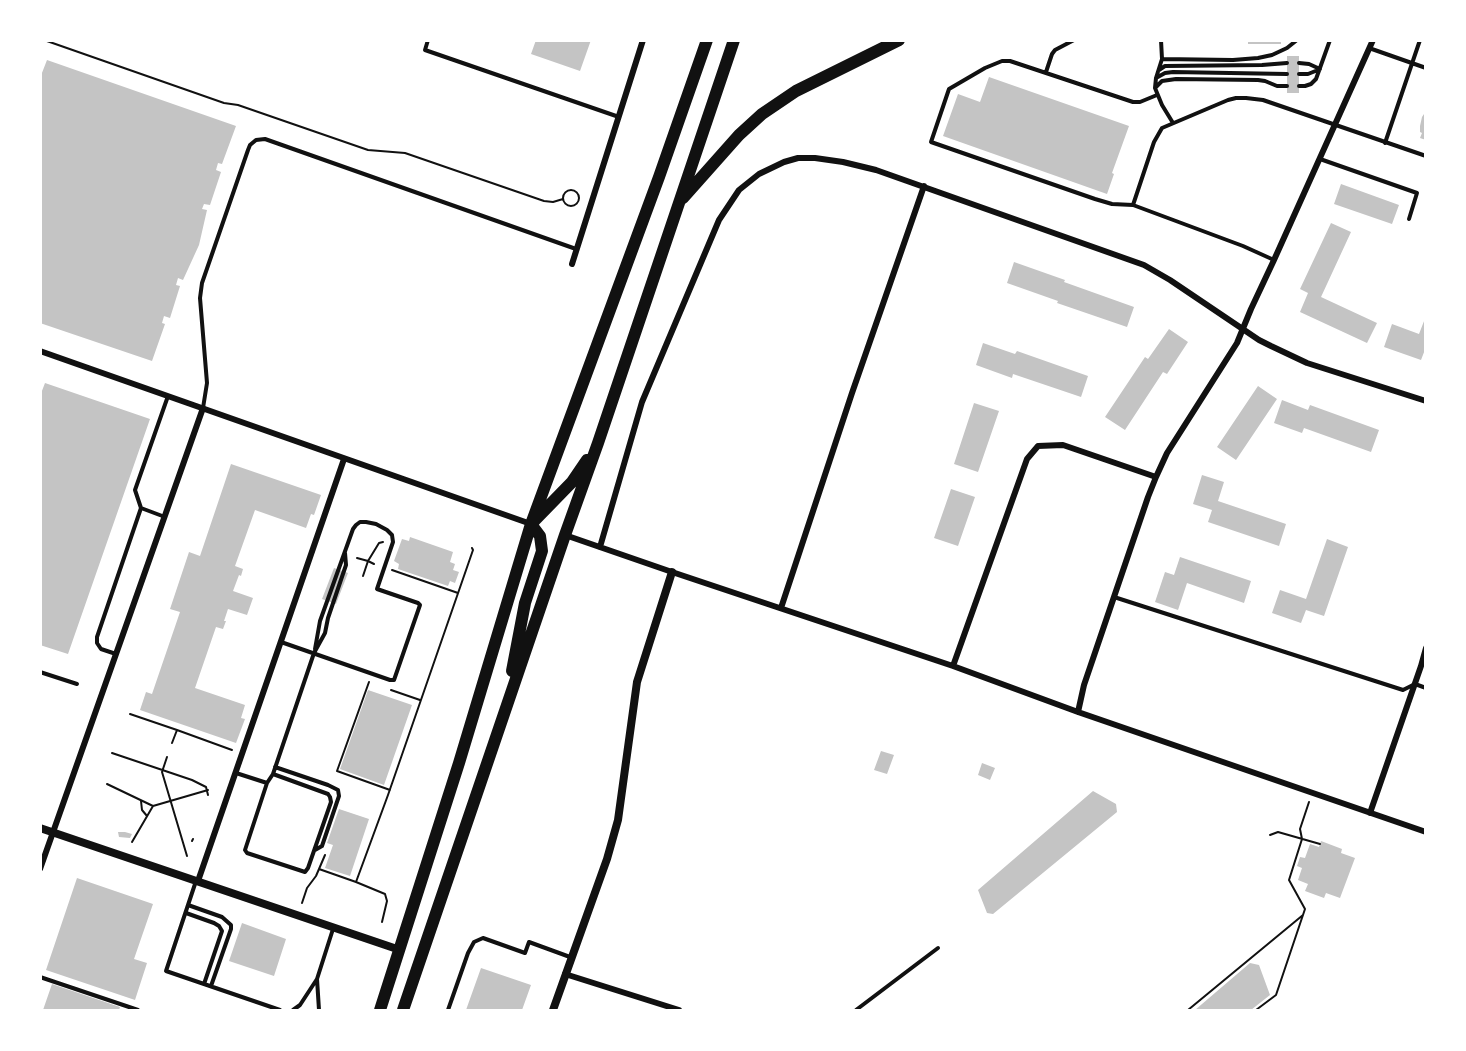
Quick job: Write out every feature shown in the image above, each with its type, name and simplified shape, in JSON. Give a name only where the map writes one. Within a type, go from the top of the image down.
[{"type":"highway","points":[[380,1011],[459,764],[531,524],[707,40]]},
{"type":"highway","points":[[403,1011],[734,40]]},
{"type":"highway","points":[[679,202],[739,135],[762,114],[796,91],[899,40]]},
{"type":"highway","points":[[531,524],[572,482],[598,442]]},
{"type":"highway","points":[[502,720],[525,603],[542,551],[540,536],[531,524]]},
{"type":"street","points":[[572,264],[643,40]]},
{"type":"street","points":[[1078,712],[1084,685],[1156,477],[1167,453],[1237,343],[1373,40]]},
{"type":"street","points":[[600,547],[642,402],[719,220],[740,190],[759,174],[798,158],[843,162],[876,170],[1144,265],[1265,343],[1307,363],[1425,401]]},
{"type":"street","points":[[781,608],[924,186]]},
{"type":"street","points":[[40,351],[531,524]]},
{"type":"street","points":[[40,869],[203,408]]},
{"type":"street","points":[[953,666],[1027,459],[1038,446],[1063,445],[1156,477]]},
{"type":"street","points":[[197,881],[344,459]]},
{"type":"street","points":[[565,535],[953,666],[1078,712],[1425,832]]},
{"type":"street","points":[[553,1011],[607,859],[618,820],[637,682],[672,572]]},
{"type":"street","points":[[1370,813],[1425,648]]},
{"type":"street","points":[[40,828],[399,950]]},
{"type":"street","points":[[565,974],[679,1011]]},
{"type":"lane","points":[[428,40],[425,50],[619,117]]},
{"type":"lane","points":[[1046,72],[1054,50],[1074,40]]},
{"type":"lane","points":[[1161,40],[1162,58],[1155,88],[1173,123]]},
{"type":"lane","points":[[1162,58],[1233,60],[1258,58],[1272,55],[1297,40]]},
{"type":"lane","points":[[1299,86],[1311,84],[1316,79],[1330,40]]},
{"type":"lane","points":[[1385,142],[1420,40]]},
{"type":"lane","points":[[1369,48],[1425,68]]},
{"type":"lane","points":[[1157,95],[1140,102],[1133,102],[1046,72],[1010,61],[1002,61],[949,89],[931,142],[1095,199],[1112,204],[1133,205],[1274,260]]},
{"type":"lane","points":[[1159,70],[1165,66],[1287,63]]},
{"type":"lane","points":[[1299,63],[1320,69]]},
{"type":"lane","points":[[1299,74],[1308,74],[1320,69]]},
{"type":"lane","points":[[1156,78],[1173,72],[1287,74]]},
{"type":"lane","points":[[1155,88],[1162,81],[1176,79],[1258,80],[1277,86],[1287,86]]},
{"type":"lane","points":[[1133,205],[1161,128],[1228,100],[1246,98],[1263,100],[1425,156]]},
{"type":"lane","points":[[203,408],[207,383],[200,298],[202,283],[248,150],[251,143],[256,140],[265,139],[577,249]]},
{"type":"lane","points":[[1320,159],[1418,193],[1408,219]]},
{"type":"lane","points":[[116,654],[101,649],[97,643],[97,637],[141,508],[135,490],[168,396]]},
{"type":"lane","points":[[141,508],[165,517]]},
{"type":"lane","points":[[273,774],[330,796],[331,802],[307,870],[303,872],[247,853],[245,848],[314,653],[320,621],[353,529],[360,522],[375,524],[387,530],[392,535],[391,549],[377,589],[420,605],[394,680],[390,680],[314,653],[282,642]]},
{"type":"lane","points":[[1114,597],[1403,690],[1414,684],[1425,687]]},
{"type":"lane","points":[[40,672],[76,684]]},
{"type":"lane","points":[[275,766],[328,784],[338,790],[339,796],[322,846],[314,850]]},
{"type":"lane","points":[[236,773],[267,783]]},
{"type":"lane","points":[[197,881],[166,971],[280,1011]]},
{"type":"lane","points":[[188,905],[222,917],[231,926],[211,986]]},
{"type":"lane","points":[[186,913],[214,923],[222,931],[204,984]]},
{"type":"lane","points":[[293,1011],[300,1005],[317,979],[333,929]]},
{"type":"lane","points":[[448,1011],[468,953],[474,942],[483,938],[525,953],[529,942],[571,958]]},
{"type":"lane","points":[[856,1011],[938,948]]},
{"type":"lane","points":[[40,977],[138,1011]]},
{"type":"lane","points":[[317,979],[319,1011]]},
{"type":"path","points":[[44,40],[368,150],[405,153],[544,201],[563,200]]},
{"type":"path","points":[[570,190],[577,193],[579,198],[578,203],[573,206],[565,204],[563,200],[563,194],[570,190]]},
{"type":"path","points":[[363,576],[368,561],[379,543],[392,538]]},
{"type":"path","points":[[356,882],[421,701],[472,548]]},
{"type":"path","points":[[357,558],[374,564]]},
{"type":"path","points":[[390,569],[458,593]]},
{"type":"path","points":[[369,682],[337,771],[390,790]]},
{"type":"path","points":[[390,690],[421,701]]},
{"type":"path","points":[[129,714],[235,751]]},
{"type":"path","points":[[172,743],[177,730]]},
{"type":"path","points":[[107,784],[153,806],[208,793],[206,787],[192,780],[112,753]]},
{"type":"path","points":[[167,757],[162,772],[187,856]]},
{"type":"path","points":[[141,801],[142,810],[147,816]]},
{"type":"path","points":[[1256,1011],[1276,995],[1305,909],[1289,880],[1302,839],[1300,829],[1309,802]]},
{"type":"path","points":[[132,842],[153,806]]},
{"type":"path","points":[[1269,835],[1278,832],[1320,844]]},
{"type":"path","points":[[302,903],[307,888],[315,879],[324,855]]},
{"type":"path","points":[[319,869],[385,894],[387,900],[382,922]]},
{"type":"path","points":[[1188,1011],[1303,915]]},
{"type":"building","points":[[536,40],[591,40],[580,71],[531,54]]},
{"type":"building","points":[[1248,40],[1281,40],[1281,44],[1248,44]]},
{"type":"building","points":[[1287,56],[1299,56],[1299,93],[1287,93]]},
{"type":"building","points":[[47,60],[236,126],[222,164],[218,163],[216,170],[221,172],[210,205],[204,204],[202,209],[207,210],[199,245],[183,280],[178,278],[176,285],[180,286],[170,318],[164,316],[162,323],[165,324],[152,361],[40,323],[40,78]]},
{"type":"building","points":[[989,77],[1129,126],[1107,194],[943,136],[958,94],[980,102]]},
{"type":"building","points":[[1426,111],[1426,140],[1420,138],[1422,133],[1420,126]]},
{"type":"building","points":[[1341,184],[1399,205],[1392,224],[1334,204]]},
{"type":"building","points":[[1331,223],[1351,232],[1321,297],[1377,323],[1367,343],[1300,312],[1308,293],[1300,289]]},
{"type":"building","points":[[1014,262],[1134,307],[1127,327],[1007,283]]},
{"type":"building","points":[[1426,316],[1426,347],[1421,360],[1384,347],[1392,324],[1419,334]]},
{"type":"building","points":[[1169,329],[1188,342],[1167,374],[1163,372],[1125,430],[1105,417],[1145,357],[1148,359]]},
{"type":"building","points":[[983,343],[1015,354],[1017,351],[1088,376],[1081,397],[1013,374],[1012,378],[976,365]]},
{"type":"building","points":[[45,383],[150,419],[68,654],[40,645],[40,396]]},
{"type":"building","points":[[1258,386],[1277,399],[1236,460],[1217,447]]},
{"type":"building","points":[[1282,400],[1308,410],[1310,405],[1379,430],[1371,452],[1304,428],[1302,433],[1274,423]]},
{"type":"building","points":[[974,403],[999,411],[978,472],[954,464]]},
{"type":"building","points":[[231,464],[321,495],[314,515],[311,514],[306,528],[255,510],[235,566],[243,569],[233,591],[253,598],[247,615],[228,609],[223,629],[216,627],[195,688],[245,705],[241,718],[245,719],[236,743],[140,710],[146,692],[152,694],[180,612],[170,609],[189,552],[200,556]]},
{"type":"building","points":[[1202,475],[1224,482],[1218,501],[1286,524],[1279,546],[1208,522],[1212,510],[1193,504]]},
{"type":"building","points":[[951,489],[975,497],[958,546],[934,538]]},
{"type":"building","points":[[410,537],[453,552],[450,562],[455,564],[453,570],[459,572],[455,583],[450,581],[448,586],[398,569],[399,564],[394,561],[402,539],[409,541]]},
{"type":"building","points":[[1327,539],[1348,547],[1324,616],[1306,610],[1301,623],[1272,613],[1280,590],[1306,599]]},
{"type":"building","points":[[1180,557],[1251,581],[1244,603],[1187,583],[1178,610],[1155,602],[1165,572],[1174,575]]},
{"type":"building","points":[[334,568],[348,573],[336,604],[322,599]]},
{"type":"building","points":[[368,690],[412,705],[384,785],[340,769]]},
{"type":"building","points":[[881,751],[894,755],[887,774],[874,770]]},
{"type":"building","points":[[982,763],[995,768],[990,780],[978,775]]},
{"type":"building","points":[[1093,791],[1116,804],[1117,812],[993,914],[987,913],[978,890]]},
{"type":"building","points":[[339,809],[369,819],[350,876],[325,868],[333,845],[327,843]]},
{"type":"building","points":[[118,832],[132,834],[130,838],[119,837]]},
{"type":"building","points":[[1321,841],[1342,849],[1341,853],[1355,858],[1340,898],[1326,893],[1324,898],[1305,891],[1308,884],[1298,880],[1302,868],[1297,866],[1300,857],[1305,858],[1310,844],[1319,847]]},
{"type":"building","points":[[77,878],[153,904],[134,959],[147,963],[135,1000],[46,970]]},
{"type":"building","points":[[242,923],[286,939],[274,976],[229,961]]},
{"type":"building","points":[[1250,963],[1259,965],[1270,995],[1251,1010],[1195,1010]]},
{"type":"building","points":[[481,968],[531,985],[522,1010],[466,1010]]},
{"type":"building","points":[[52,984],[120,1007],[119,1010],[43,1010]]}]
